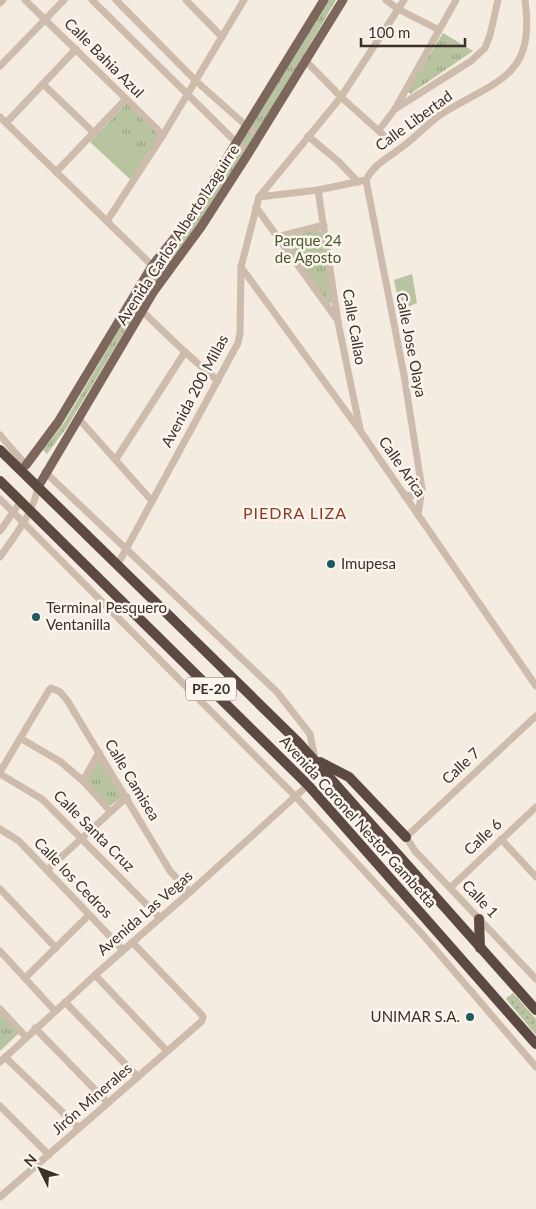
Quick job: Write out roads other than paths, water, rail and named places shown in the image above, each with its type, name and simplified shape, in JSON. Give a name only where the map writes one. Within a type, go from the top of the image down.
[{"type":"highway","name":"Avenida Coronel Nestor Gambetta","points":[[0,450],[118,564],[314,759],[536,1010]]},
{"type":"highway","points":[[26,465],[38,487]]},
{"type":"highway","name":"Avenida Coronel Nestor Gambetta","points":[[0,481],[308,785],[536,1044]]},
{"type":"highway","points":[[314,759],[349,777],[406,836]]},
{"type":"highway","points":[[479,919],[480,948]]},
{"type":"main road","name":"Avenida Carlos Alberto Izaguirre","points":[[26,465],[58,422],[152,266],[188,221],[324,0]]},
{"type":"main road","name":"Avenida Carlos Alberto Izaguirre","points":[[38,487],[142,311],[164,276],[201,227],[259,137],[342,0]]},
{"type":"street","points":[[0,3],[3,0]]},
{"type":"street","name":"Calle Bahia Azul","points":[[25,0],[163,135]]},
{"type":"street","points":[[0,66],[64,0]]},
{"type":"street","points":[[92,0],[248,154]]},
{"type":"street","points":[[116,0],[196,81],[259,137]]},
{"type":"street","points":[[186,0],[222,37]]},
{"type":"street","points":[[107,221],[188,95],[244,0]]},
{"type":"street","points":[[386,0],[398,9],[439,30]]},
{"type":"street","name":"Avenida 200 Millas","points":[[118,564],[238,343],[240,333],[241,266],[259,198],[308,136],[342,97],[404,0]]},
{"type":"street","points":[[379,130],[394,109],[456,0]]},
{"type":"street","points":[[394,109],[471,61],[485,48],[498,0]]},
{"type":"street","name":"Calle Libertad","points":[[366,180],[370,172],[381,161],[416,137],[434,119],[502,80],[512,72],[522,54],[527,38],[528,23],[525,0]]},
{"type":"street","points":[[6,123],[76,50]]},
{"type":"street","points":[[306,61],[391,142]]},
{"type":"street","points":[[42,84],[94,133]]},
{"type":"street","points":[[56,172],[126,99]]},
{"type":"street","points":[[0,117],[164,276]]},
{"type":"street","points":[[308,136],[340,162],[358,182]]},
{"type":"street","points":[[259,198],[318,190],[366,180]]},
{"type":"street","name":"Calle Jose Olaya","points":[[366,180],[404,375],[422,489],[418,515]]},
{"type":"street","name":"Calle Callao","points":[[318,190],[338,322],[361,432]]},
{"type":"street","points":[[256,207],[338,322]]},
{"type":"street","points":[[277,237],[324,226]]},
{"type":"street","name":"Calle Arica","points":[[241,266],[361,432],[536,686]]},
{"type":"street","points":[[142,311],[218,381]]},
{"type":"street","points":[[116,459],[185,352]]},
{"type":"street","points":[[346,411],[355,407]]},
{"type":"street","points":[[79,419],[152,501]]},
{"type":"street","points":[[0,435],[26,465]]},
{"type":"street","points":[[46,472],[277,692],[310,734],[314,759]]},
{"type":"street","points":[[0,557],[31,511],[36,500],[38,487]]},
{"type":"street","points":[[404,495],[412,496],[422,489]]},
{"type":"street","points":[[0,499],[296,797],[430,942],[536,1066]]},
{"type":"street","points":[[0,531],[21,501]]},
{"type":"street","name":"Calle Camisea","points":[[20,738],[48,690],[54,689],[67,700],[170,871],[190,892]]},
{"type":"street","points":[[533,718],[536,726]]},
{"type":"street","name":"Calle 7","points":[[406,836],[533,718]]},
{"type":"street","points":[[0,773],[20,738],[61,762],[83,781],[110,811]]},
{"type":"street","points":[[83,781],[99,752]]},
{"type":"street","name":"Calle Santa Cruz","points":[[0,773],[42,799],[160,918]]},
{"type":"street","name":"Avenida Las Vegas","points":[[2,1060],[95,974],[133,943],[308,785]]},
{"type":"street","points":[[47,870],[127,797]]},
{"type":"street","name":"Calle 6","points":[[450,888],[536,807]]},
{"type":"street","name":"Calle los Cedros","points":[[0,828],[18,840],[123,950]]},
{"type":"street","name":"Calle 1","points":[[406,836],[415,851],[536,979]]},
{"type":"street","points":[[501,839],[536,877]]},
{"type":"street","points":[[0,890],[56,948]]},
{"type":"street","points":[[26,978],[89,915]]},
{"type":"street","name":"Jirón Minerales","points":[[1,1194],[49,1155],[202,1021],[203,1017],[201,1014],[133,943]]},
{"type":"street","points":[[0,951],[55,1010]]},
{"type":"street","points":[[95,974],[167,1052]]},
{"type":"street","points":[[65,1002],[138,1077]]},
{"type":"street","points":[[0,1009],[26,1037]]},
{"type":"street","points":[[35,1028],[108,1103]]},
{"type":"street","points":[[2,1060],[79,1128]]},
{"type":"street","points":[[0,1106],[49,1155]]},
{"type":"place","name":"Imupesa","points":[[331,564]]},
{"type":"place","name":"Terminal Pesquero Ventanilla","points":[[36,617]]},
{"type":"place","name":"UNIMAR S.A.","points":[[470,1017]]},
{"type":"district","name":"PIEDRA LIZA","points":[[295,513]]},
{"type":"park label","name":"Parque 24 de Agosto","points":[[308,250]]}]
